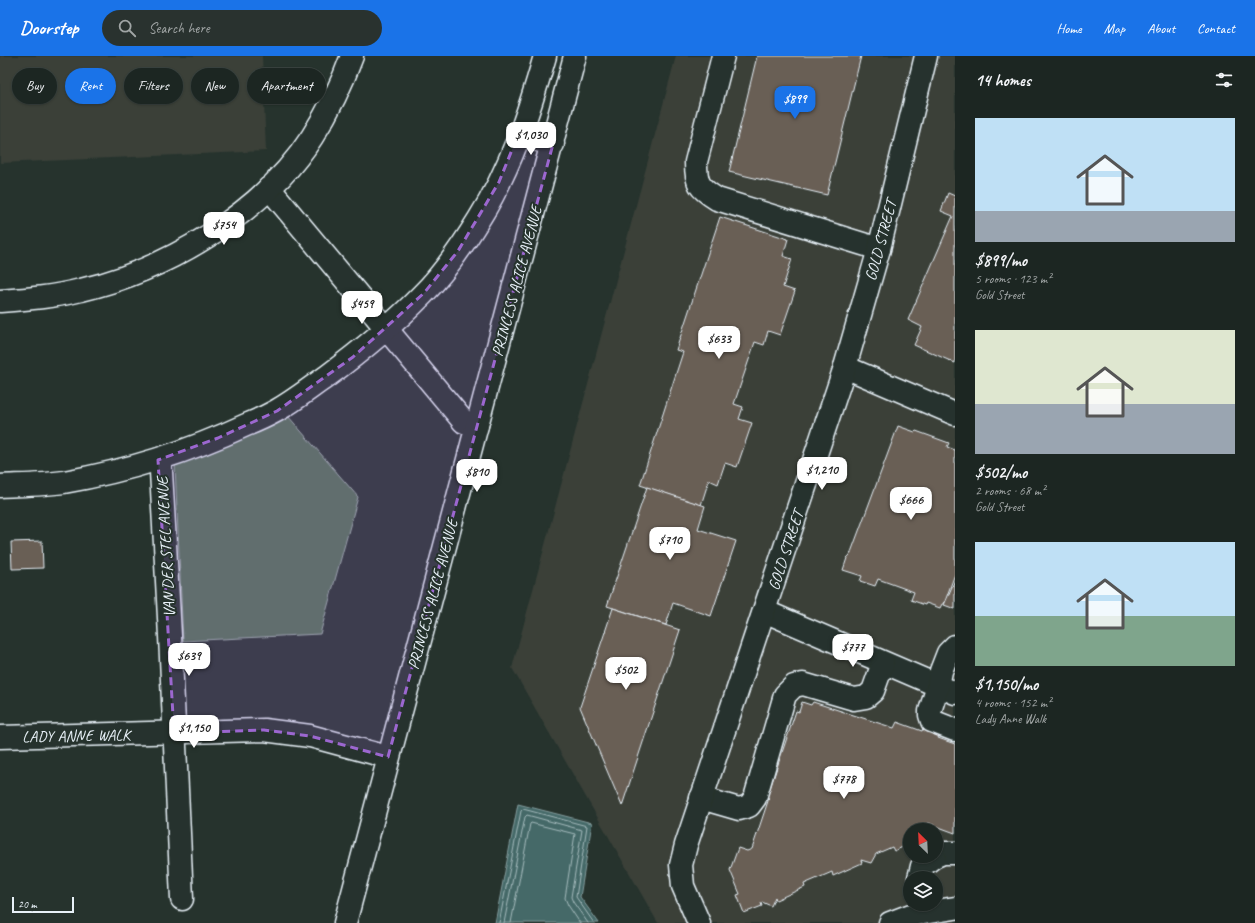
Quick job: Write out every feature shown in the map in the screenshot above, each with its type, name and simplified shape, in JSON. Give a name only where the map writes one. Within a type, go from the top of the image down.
[{"type":"street","points":[[0,301],[30,299],[75,292],[135,274],[170,258],[217,231],[246,209],[269,188],[293,162],[311,138],[344,78],[352,56]]},
{"type":"street","points":[[0,486],[62,482],[116,472],[158,460],[218,438],[277,411],[352,357],[387,329],[424,293],[458,251],[480,218],[499,182],[518,135],[534,92],[545,56]]},
{"type":"street","name":"PRINCESS ALICE AVENUE","points":[[345,923],[388,757],[553,144],[575,56]]},
{"type":"street","points":[[723,56],[696,162],[696,178],[704,192],[717,200],[879,249]]},
{"type":"street","name":"GOLD STREET","points":[[699,923],[683,886],[681,865],[701,798],[845,367],[879,249],[926,56]]},
{"type":"street","points":[[518,135],[553,144]]},
{"type":"street","points":[[269,188],[464,422],[477,425]]},
{"type":"street","points":[[845,367],[955,414]]},
{"type":"street","name":"VAN DER STEL AVENUE","points":[[158,460],[161,471],[182,899]]},
{"type":"street","points":[[764,611],[947,690]]},
{"type":"street","points":[[947,690],[941,671],[948,653],[955,646]]},
{"type":"street","points":[[701,798],[739,809],[749,806],[755,798],[785,695],[794,686],[803,684],[854,699],[866,697],[873,691],[883,663]]},
{"type":"street","points":[[947,690],[930,711],[931,719],[935,723],[955,730]]},
{"type":"street","name":"LADY ANNE WALK","points":[[0,737],[264,730],[310,736],[388,757]]},
{"type":"street","points":[[943,853],[955,853]]},
{"type":"street","points":[[921,871],[922,866],[926,863]]},
{"type":"street","points":[[943,908],[955,908]]},
{"type":"street","points":[[890,923],[918,911]]},
{"type":"highlighted area","points":[[518,135],[553,144],[388,757],[310,736],[264,730],[174,733],[158,460],[218,438],[277,411],[353,357],[424,293],[458,251],[499,182]]},
{"type":"shaded area","points":[[0,56],[262,56],[263,68],[247,68],[247,104],[264,104],[266,151],[0,163]]},
{"type":"shaded area","points":[[676,56],[955,56],[955,923],[658,923],[512,668]]},
{"type":"green space","points":[[288,416],[358,497],[320,634],[183,641],[175,466]]},
{"type":"water","points":[[518,804],[592,823],[580,897],[599,923],[495,923]]},
{"type":"building","points":[[757,56],[861,56],[827,195],[729,172]]},
{"type":"building","points":[[948,193],[955,196],[955,363],[914,345],[922,327],[908,320],[953,216],[941,211]]},
{"type":"building","points":[[720,217],[788,239],[783,256],[792,259],[783,287],[795,291],[780,335],[768,331],[764,345],[755,342],[734,404],[743,407],[739,419],[752,423],[737,467],[725,463],[718,484],[709,480],[701,505],[640,485],[683,352],[676,350]]},
{"type":"building","points":[[898,426],[949,443],[947,447],[955,450],[955,574],[944,604],[942,604],[940,608],[911,600],[914,592],[878,579],[875,586],[860,581],[862,576],[843,570]]},
{"type":"building","points":[[647,487],[705,506],[698,529],[736,541],[711,616],[673,603],[666,625],[607,606]]},
{"type":"building","points":[[42,541],[43,568],[12,569],[11,542]]},
{"type":"building","points":[[955,580],[955,609],[944,605]]},
{"type":"building","points":[[613,608],[680,630],[622,806],[580,707]]},
{"type":"building","points":[[802,702],[811,705],[813,702],[894,728],[897,722],[922,731],[924,726],[941,732],[938,738],[955,744],[955,833],[943,829],[943,823],[903,823],[903,847],[894,851],[892,847],[876,854],[871,863],[861,860],[862,863],[833,876],[832,872],[804,884],[805,887],[776,900],[775,897],[771,906],[762,902],[762,906],[744,913],[737,895],[740,894],[730,870],[738,848],[747,851],[752,849],[769,798],[767,797],[796,711],[799,712]]}]
